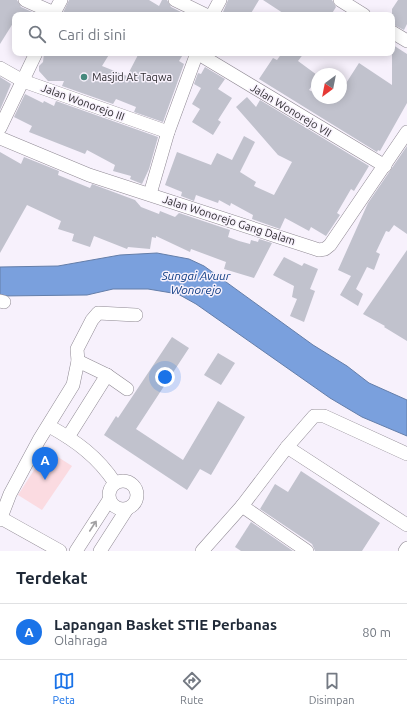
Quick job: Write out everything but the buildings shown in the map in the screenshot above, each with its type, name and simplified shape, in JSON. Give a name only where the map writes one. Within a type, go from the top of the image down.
[{"type":"street","points":[[25,0],[50,12]]},
{"type":"street","points":[[55,12],[61,0]]},
{"type":"street","points":[[175,0],[200,12]]},
{"type":"street","points":[[214,12],[220,0]]},
{"type":"street","points":[[340,0],[359,12]]},
{"type":"street","points":[[395,34],[407,41]]},
{"type":"street","points":[[0,128],[35,56]]},
{"type":"street","name":"Jalan Wonorejo VII","points":[[150,194],[168,132],[196,56]]},
{"type":"street","name":"Jalan Wonorejo VII","points":[[202,56],[385,166]]},
{"type":"street","name":"Jalan Wonorejo III","points":[[0,68],[23,81],[168,132]]},
{"type":"street","name":"Jalan Wonorejo Gang Dalam","points":[[0,138],[89,175],[319,250],[325,249],[330,245],[407,132]]},
{"type":"street","points":[[55,550],[1,519],[10,494],[39,440],[49,426],[73,384],[78,361],[77,349],[92,320],[98,313],[136,315]]},
{"type":"street","points":[[78,361],[107,375],[127,389]]},
{"type":"street","points":[[68,437],[107,375]]},
{"type":"street","points":[[202,551],[242,506],[287,447],[314,416],[329,418],[407,454]]},
{"type":"street","points":[[49,426],[68,437],[96,459],[115,483]]},
{"type":"street","points":[[287,447],[407,525]]},
{"type":"street","points":[[76,551],[109,500],[110,488],[115,483],[127,481],[136,489],[138,495],[136,502],[132,507],[127,509],[116,508],[109,500]]},
{"type":"street","points":[[242,506],[307,551]]},
{"type":"street","points":[[100,551],[127,509]]},
{"type":"shaded area","points":[[47,450],[72,466],[42,510],[18,495]]},
{"type":"water","name":"Sungai Avuur Wonorejo","points":[[157,253],[189,259],[204,266],[313,345],[347,366],[369,383],[407,400],[407,436],[362,417],[330,398],[196,304],[178,294],[148,289],[113,289],[87,295],[0,296],[0,267],[58,266],[120,255]]},
{"type":"place","name":"Masjid At Taqwa","points":[[84,77]]},
{"type":"place","name":"Lapangan Basket STIE Perbanas","points":[[45,480]]}]
